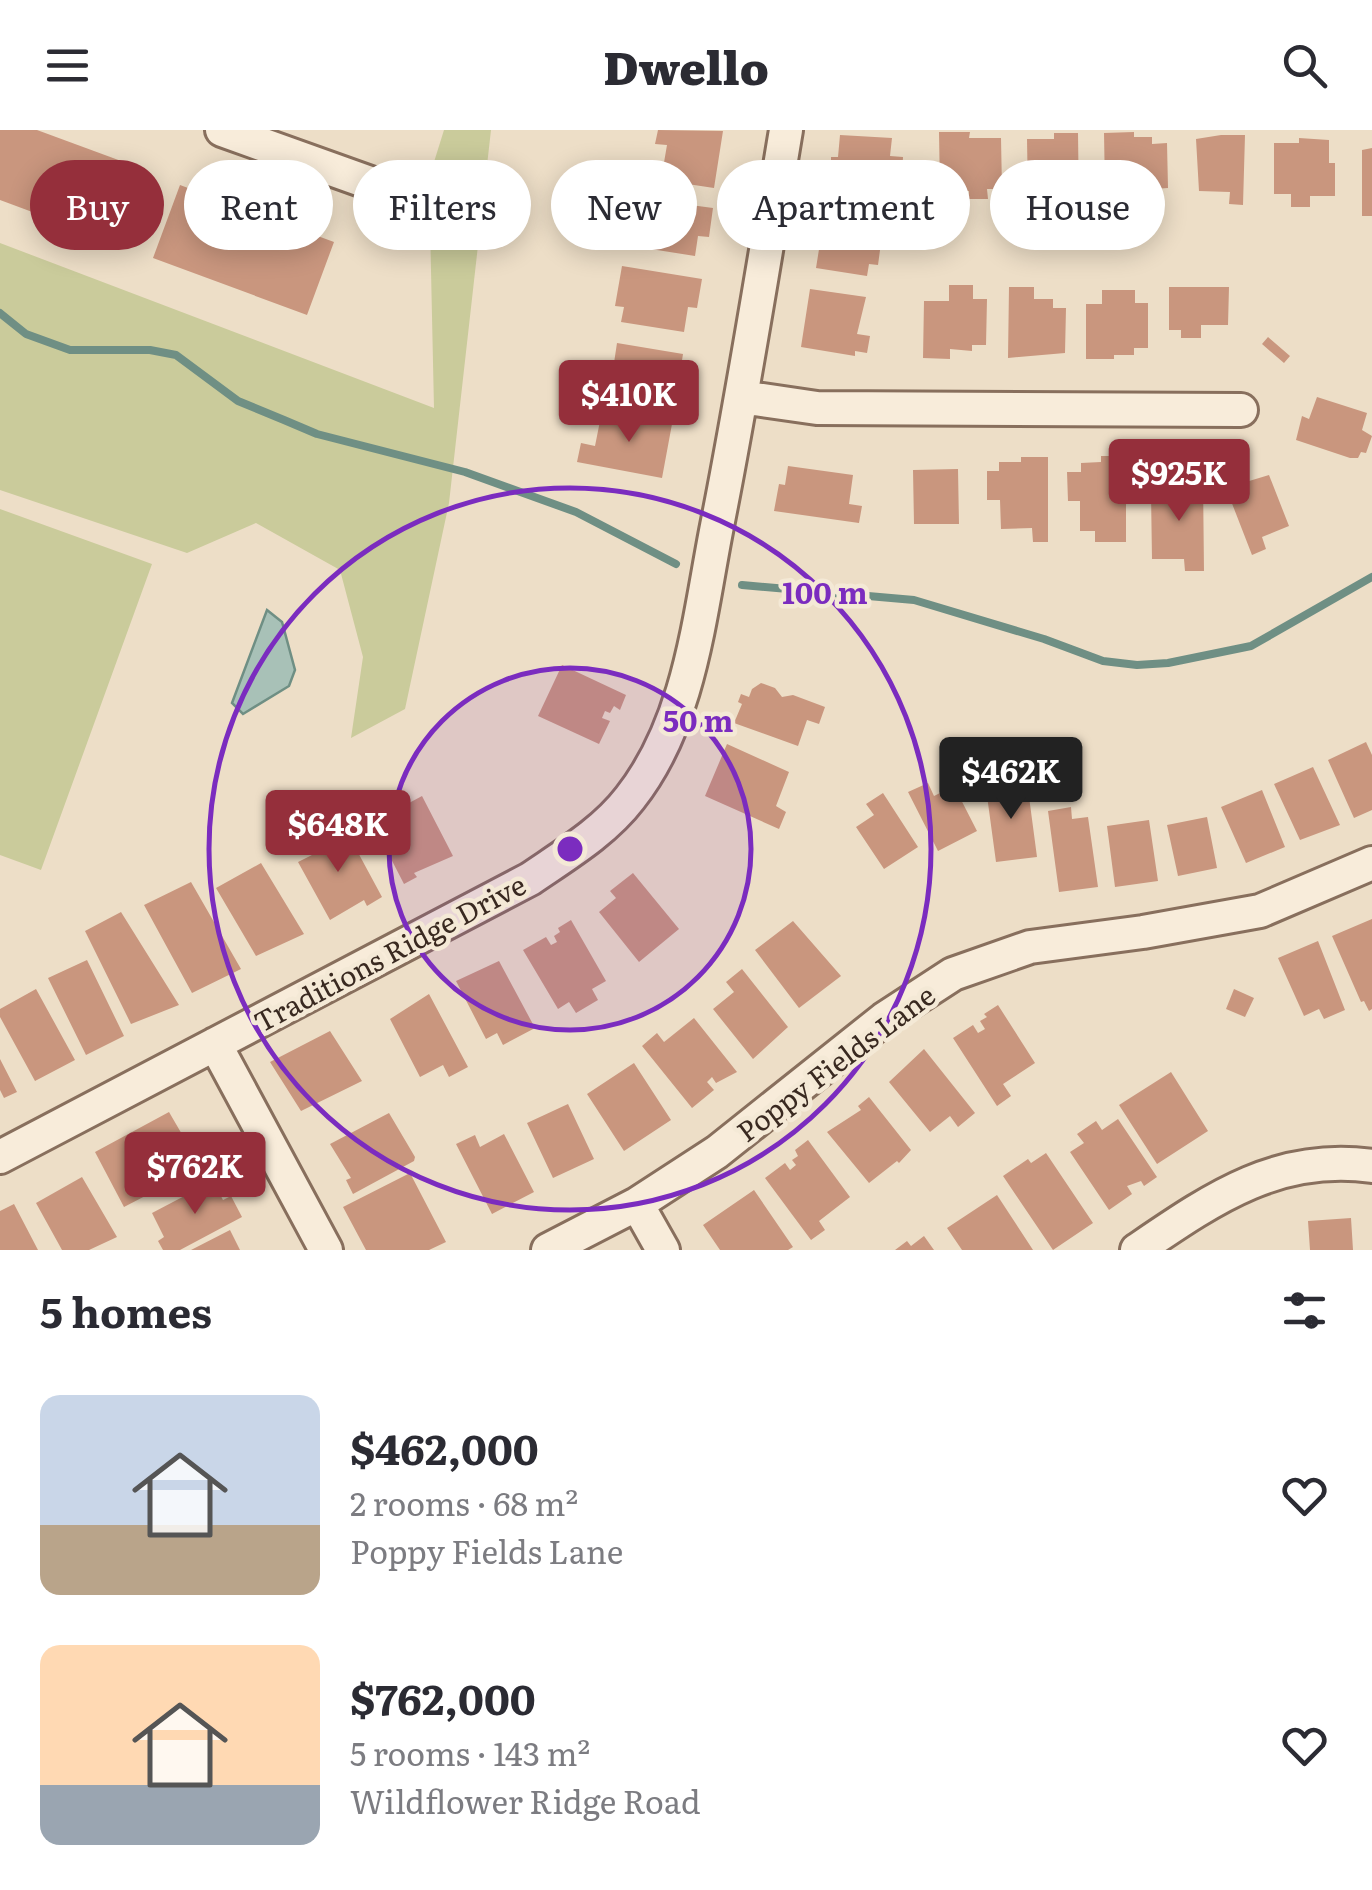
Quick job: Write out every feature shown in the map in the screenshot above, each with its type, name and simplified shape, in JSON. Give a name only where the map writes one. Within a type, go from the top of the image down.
[{"type":"street","points":[[222,130],[290,141],[353,171]]},
{"type":"street","name":"Traditions Ridge Drive","points":[[0,1157],[530,878],[589,839],[631,798],[676,718],[689,670],[786,130]]},
{"type":"street","points":[[741,397],[817,408],[1241,410]]},
{"type":"street","name":"Poppy Fields Lane","points":[[548,1250],[638,1204],[716,1152],[884,1019],[953,974],[1030,947],[1260,911],[1372,863]]},
{"type":"street","points":[[215,1044],[326,1250]]},
{"type":"street","points":[[1138,1250],[1235,1187],[1293,1166],[1372,1166]]},
{"type":"street","points":[[638,1204],[663,1250]]},
{"type":"green space","points":[[444,130],[491,130],[488,160],[435,160]]},
{"type":"green space","points":[[0,243],[434,408],[431,250],[477,250],[449,503],[405,709],[351,738],[363,657],[340,570],[256,523],[187,553],[0,490]]},
{"type":"green space","points":[[0,509],[152,564],[41,870],[0,855]]},
{"type":"shaded area","points":[[267,610],[282,622],[295,670],[289,686],[243,714],[232,703]]},
{"type":"building","points":[[0,130],[37,130],[118,160],[30,160],[30,211],[0,200]]},
{"type":"building","points":[[658,130],[723,131],[714,188],[697,185],[697,160],[664,160],[667,145],[655,144]]},
{"type":"building","points":[[939,132],[970,132],[969,138],[1001,138],[1001,160],[990,160],[988,199],[970,199],[970,160],[939,160]]},
{"type":"building","points":[[1134,132],[1134,137],[1152,137],[1152,144],[1167,143],[1168,188],[1165,188],[1165,160],[1104,160],[1104,133]]},
{"type":"building","points":[[1054,133],[1078,133],[1078,160],[1027,160],[1027,139],[1054,139]]},
{"type":"building","points":[[840,135],[892,138],[890,156],[903,157],[831,160],[838,157]]},
{"type":"building","points":[[1245,135],[1243,205],[1229,204],[1230,192],[1199,191],[1196,139]]},
{"type":"building","points":[[1299,138],[1329,140],[1329,163],[1335,163],[1335,196],[1310,196],[1310,207],[1291,207],[1291,194],[1274,194],[1274,143],[1299,143]]},
{"type":"building","points":[[1372,148],[1372,216],[1362,216],[1362,150]]},
{"type":"building","points":[[180,185],[184,186],[184,250],[331,250],[307,315],[153,258],[156,250],[164,250],[164,228]]},
{"type":"building","points":[[697,206],[713,208],[709,237],[698,236],[697,243]]},
{"type":"building","points":[[657,250],[696,250],[695,256]]},
{"type":"building","points":[[819,250],[880,250],[878,265],[869,264],[867,276],[816,268]]},
{"type":"building","points":[[622,266],[702,279],[697,308],[688,307],[684,332],[621,322],[624,307],[615,306]]},
{"type":"building","points":[[949,285],[973,285],[973,299],[987,299],[986,345],[972,345],[972,351],[950,349],[950,359],[923,358],[924,301],[949,301]]},
{"type":"building","points":[[1009,287],[1034,287],[1034,299],[1053,299],[1053,308],[1066,308],[1065,353],[1008,358]]},
{"type":"building","points":[[1169,287],[1229,287],[1228,325],[1201,325],[1201,338],[1181,338],[1181,330],[1169,330]]},
{"type":"building","points":[[810,289],[866,297],[857,334],[870,336],[867,353],[855,351],[855,356],[801,347]]},
{"type":"building","points":[[1102,290],[1135,290],[1135,303],[1148,303],[1148,348],[1134,348],[1134,355],[1114,355],[1114,359],[1086,359],[1086,304],[1102,304]]},
{"type":"building","points":[[1268,337],[1290,356],[1284,363],[1262,344]]},
{"type":"building","points":[[617,343],[683,354],[680,373],[685,374],[680,404],[596,391],[599,373],[612,376]]},
{"type":"building","points":[[1317,397],[1367,413],[1362,430],[1372,436],[1366,453],[1350,458],[1296,440],[1302,416],[1309,419]]},
{"type":"building","points":[[602,411],[672,424],[662,478],[577,462],[581,443],[595,446]]},
{"type":"building","points":[[1101,456],[1126,456],[1126,542],[1095,542],[1095,531],[1080,531],[1080,501],[1068,501],[1067,472],[1081,472],[1081,463],[1101,462]]},
{"type":"building","points":[[1021,457],[1048,457],[1048,542],[1033,542],[1032,528],[1001,529],[1000,500],[987,500],[987,471],[999,471],[999,462],[1021,462]]},
{"type":"building","points":[[788,466],[853,475],[849,504],[862,506],[859,523],[774,511],[779,484],[785,485]]},
{"type":"building","points":[[958,469],[959,524],[914,524],[913,470]]},
{"type":"building","points":[[1269,475],[1289,526],[1262,537],[1266,549],[1252,555],[1226,488]]},
{"type":"building","points":[[1203,480],[1204,571],[1185,571],[1184,559],[1152,559],[1151,493],[1158,493],[1161,488],[1180,488],[1179,481]]},
{"type":"building","points":[[562,665],[626,695],[620,710],[614,706],[610,713],[605,711],[602,718],[610,721],[599,744],[538,716]]},
{"type":"building","points":[[761,683],[775,688],[782,697],[793,695],[825,707],[819,724],[807,720],[798,746],[734,723],[742,704],[738,702],[741,694],[749,697]]},
{"type":"building","points":[[1366,742],[1372,755],[1372,810],[1354,818],[1328,760]]},
{"type":"building","points":[[727,744],[789,772],[776,806],[786,812],[779,829],[705,796]]},
{"type":"building","points":[[1313,767],[1340,825],[1300,840],[1274,784]]},
{"type":"building","points":[[1004,778],[1010,791],[1028,789],[1037,857],[996,862],[985,781]]},
{"type":"building","points":[[928,783],[934,796],[954,786],[977,831],[938,851],[908,792]]},
{"type":"building","points":[[1262,790],[1285,847],[1246,863],[1221,807]]},
{"type":"building","points":[[403,791],[409,803],[422,796],[453,856],[414,873],[417,877],[404,884],[372,822],[386,812],[381,803]]},
{"type":"building","points":[[883,793],[918,847],[884,869],[856,827],[874,815],[866,804]]},
{"type":"building","points":[[1071,807],[1072,819],[1088,817],[1098,887],[1059,892],[1048,811]]},
{"type":"building","points":[[1207,817],[1217,868],[1178,876],[1167,825]]},
{"type":"building","points":[[1149,820],[1158,881],[1115,887],[1107,826]]},
{"type":"building","points":[[326,831],[331,841],[348,834],[382,897],[367,906],[364,900],[330,920],[298,862],[312,855],[306,842]]},
{"type":"building","points":[[261,863],[304,934],[256,956],[216,888]]},
{"type":"building","points":[[633,873],[679,929],[639,962],[599,912],[616,898],[610,891]]},
{"type":"building","points":[[191,882],[241,969],[192,993],[144,905]]},
{"type":"building","points":[[121,912],[179,1005],[131,1024],[85,931]]},
{"type":"building","points":[[1372,919],[1369,1011],[1361,1002],[1332,936]]},
{"type":"building","points":[[571,920],[606,981],[592,989],[598,1000],[576,1013],[569,1002],[558,1009],[523,950],[546,937],[551,945],[557,942],[554,936],[560,932],[558,928]]},
{"type":"building","points":[[793,921],[841,976],[799,1008],[755,950]]},
{"type":"building","points":[[1318,941],[1345,1010],[1324,1019],[1319,1009],[1304,1016],[1278,958]]},
{"type":"building","points":[[87,960],[124,1036],[86,1055],[48,978]]},
{"type":"building","points":[[499,961],[535,1028],[503,1045],[497,1033],[486,1039],[456,981]]},
{"type":"building","points":[[742,969],[788,1027],[753,1059],[713,1009],[734,992],[726,982]]},
{"type":"building","points":[[36,989],[75,1060],[35,1081],[0,1017],[0,1009]]},
{"type":"building","points":[[1234,989],[1254,998],[1245,1017],[1226,1009]]},
{"type":"building","points":[[429,994],[468,1067],[449,1077],[443,1065],[420,1077],[390,1019]]},
{"type":"building","points":[[998,1005],[1035,1063],[1003,1084],[1011,1096],[997,1106],[953,1038],[973,1025],[978,1033],[985,1029],[980,1021]]},
{"type":"building","points":[[694,1018],[737,1072],[716,1083],[712,1077],[707,1082],[714,1090],[692,1108],[642,1046],[657,1033],[664,1042]]},
{"type":"building","points":[[330,1031],[362,1081],[301,1111],[270,1062]]},
{"type":"building","points":[[924,1049],[975,1113],[958,1127],[950,1116],[930,1132],[889,1082]]},
{"type":"building","points":[[0,1059],[17,1092],[4,1098],[0,1090]]},
{"type":"building","points":[[634,1063],[671,1120],[624,1151],[587,1094]]},
{"type":"building","points":[[1171,1072],[1208,1131],[1157,1164],[1119,1105]]},
{"type":"building","points":[[869,1097],[911,1150],[869,1183],[827,1132],[861,1110],[858,1106]]},
{"type":"building","points":[[568,1104],[594,1159],[553,1178],[527,1123]]},
{"type":"building","points":[[169,1112],[201,1167],[124,1207],[95,1152]]},
{"type":"building","points":[[389,1113],[414,1161],[353,1194],[346,1180],[351,1178],[330,1144]]},
{"type":"building","points":[[1118,1119],[1157,1177],[1144,1186],[1141,1181],[1127,1186],[1132,1194],[1109,1210],[1070,1152],[1084,1143],[1077,1134],[1096,1121],[1102,1130]]},
{"type":"building","points":[[504,1134],[534,1192],[492,1214],[456,1144],[475,1135],[480,1147]]},
{"type":"building","points":[[808,1140],[850,1197],[819,1221],[825,1230],[811,1240],[765,1178],[785,1163],[790,1170],[796,1165],[792,1160],[798,1156],[795,1150]]},
{"type":"building","points":[[1046,1153],[1093,1223],[1053,1250],[1003,1176],[1028,1159],[1031,1163]]},
{"type":"building","points":[[410,1173],[446,1242],[429,1250],[366,1250],[343,1207]]},
{"type":"building","points":[[82,1177],[117,1237],[89,1250],[62,1250],[36,1203]]},
{"type":"building","points":[[213,1181],[223,1200],[231,1196],[242,1217],[180,1250],[163,1250],[158,1241],[164,1237],[152,1213]]},
{"type":"building","points":[[754,1190],[793,1247],[720,1250],[703,1225]]},
{"type":"building","points":[[997,1195],[1033,1250],[962,1250],[947,1228]]},
{"type":"building","points":[[14,1204],[38,1250],[0,1250],[0,1211]]},
{"type":"building","points":[[1351,1218],[1353,1250],[1310,1250],[1308,1221]]},
{"type":"building","points":[[230,1230],[240,1250],[191,1250]]},
{"type":"building","points":[[924,1236],[934,1250],[895,1250],[907,1241],[911,1246]]},
{"type":"waterway","points":[[0,313],[26,334],[70,350],[150,350],[176,355],[238,401],[317,434],[465,472],[576,512],[676,564]]},
{"type":"waterway","points":[[742,585],[914,600],[1103,661],[1137,665],[1168,663],[1251,646],[1372,577]]}]
